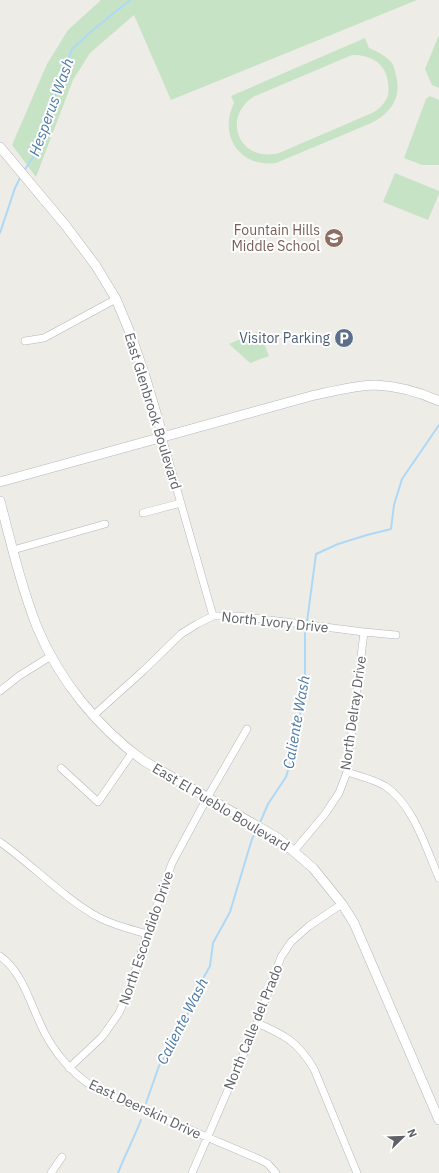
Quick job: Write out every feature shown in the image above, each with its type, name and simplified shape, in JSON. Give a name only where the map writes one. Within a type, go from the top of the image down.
[{"type":"street","name":"East Glenbrook Boulevard","points":[[0,147],[66,226],[92,260],[116,299],[131,334],[145,376],[213,616]]},
{"type":"street","points":[[26,341],[44,338],[116,299]]},
{"type":"street","points":[[0,482],[302,398],[352,388],[374,385],[410,390],[439,400]]},
{"type":"street","name":"East El Pueblo Boulevard","points":[[0,501],[30,607],[38,628],[52,656],[71,688],[108,731],[144,762],[278,838],[313,868],[342,904],[354,923],[439,1120]]},
{"type":"street","points":[[143,513],[181,503]]},
{"type":"street","points":[[13,550],[105,524]]},
{"type":"street","name":"North Ivory Drive","points":[[94,715],[181,634],[213,616],[238,616],[396,635]]},
{"type":"street","name":"North Delray Drive","points":[[294,851],[326,814],[339,792],[347,772],[364,632]]},
{"type":"street","points":[[0,691],[19,676],[52,656]]},
{"type":"street","name":"North Escondido Drive","points":[[69,1068],[102,1037],[119,1013],[130,988],[147,934],[172,864],[207,798],[247,729]]},
{"type":"street","points":[[61,768],[98,802],[132,753]]},
{"type":"street","points":[[347,772],[378,783],[397,795],[413,819],[439,878]]},
{"type":"street","points":[[0,842],[74,901],[98,917],[122,927],[147,934]]},
{"type":"street","name":"North Calle del Prado","points":[[192,1173],[257,1023],[281,957],[291,942],[309,926],[342,904]]},
{"type":"street","name":"East Deerskin Drive","points":[[0,956],[11,966],[20,980],[29,996],[38,1021],[48,1041],[69,1068],[95,1089],[261,1160],[268,1164],[276,1173]]},
{"type":"street","points":[[257,1023],[279,1033],[288,1039],[299,1048],[307,1058],[314,1069],[357,1173]]},
{"type":"street","points":[[51,1173],[62,1157]]},
{"type":"green space","points":[[101,0],[417,0],[171,100],[134,15],[90,53],[73,80],[36,177],[12,145],[47,64],[68,30]]},
{"type":"green space","points":[[439,35],[439,88],[432,85],[425,69]]},
{"type":"green space","points":[[365,38],[369,48],[381,54],[392,63],[397,84],[396,98],[393,105],[383,116],[369,124],[276,163],[263,163],[252,160],[243,155],[236,147],[231,137],[229,127],[230,115],[234,103],[231,96]],"holes":[[[352,55],[365,56],[376,61],[387,75],[389,87],[388,96],[378,109],[372,113],[279,153],[265,154],[254,152],[245,145],[239,137],[237,127],[238,116],[243,106],[253,97]]]},
{"type":"green space","points":[[430,96],[439,100],[439,165],[422,165],[404,158],[426,99]]},
{"type":"green space","points":[[395,173],[439,191],[428,220],[383,202]]},
{"type":"green space","points":[[259,331],[269,356],[250,363],[229,344]]},
{"type":"waterway","name":"Hesperus Wash","points":[[24,171],[33,157],[72,49],[130,0]]},
{"type":"waterway","name":"Hesperus Wash","points":[[0,233],[15,188],[21,176]]},
{"type":"waterway","name":"Caliente Wash","points":[[307,622],[316,554],[338,544],[391,529],[394,505],[402,479],[439,425]]},
{"type":"waterway","name":"Caliente Wash","points":[[259,825],[268,804],[286,777],[294,750],[305,685],[306,627]]},
{"type":"waterway","name":"Caliente Wash","points":[[146,1103],[159,1066],[183,1027],[195,993],[210,966],[213,943],[230,912],[252,839],[257,829]]},
{"type":"waterway","name":"Caliente Wash","points":[[118,1173],[141,1120]]},
{"type":"place","name":"Fountain Hills Middle School","points":[[334,238]]},
{"type":"place","name":"Visitor Parking","points":[[344,338]]}]
